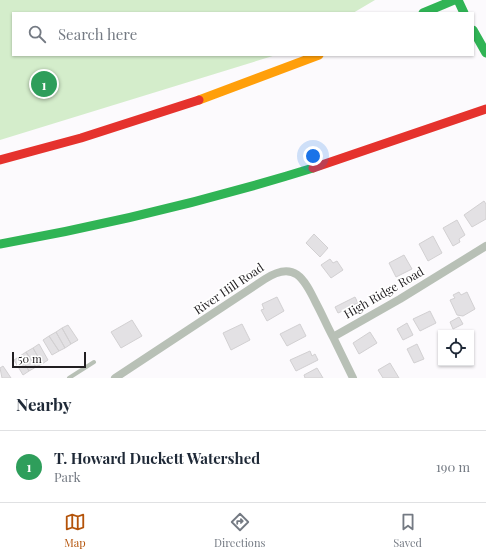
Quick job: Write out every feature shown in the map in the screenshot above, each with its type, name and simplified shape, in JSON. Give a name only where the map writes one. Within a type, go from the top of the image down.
[{"type":"main road","points":[[427,11],[454,0]]},
{"type":"main road","points":[[458,0],[464,12]]},
{"type":"main road","points":[[474,32],[486,53]]},
{"type":"main road","points":[[0,160],[71,142],[137,122],[228,91],[316,56]]},
{"type":"main road","points":[[0,244],[149,213],[267,183],[354,156],[486,110]]},
{"type":"street","name":"High Ridge Road","points":[[333,337],[400,299],[486,246]]},
{"type":"street","name":"River Hill Road","points":[[115,378],[265,279],[281,271],[290,271],[298,275],[306,283],[333,337]]},
{"type":"street","points":[[333,337],[353,378]]},
{"type":"lane","points":[[69,378],[77,376],[94,362]]},
{"type":"green space","points":[[0,0],[375,0],[355,12],[12,12],[12,56],[273,56],[0,140]]},
{"type":"building","points":[[484,201],[486,204],[486,219],[472,227],[464,215]]},
{"type":"building","points":[[457,220],[465,235],[459,239],[460,242],[453,246],[443,228]]},
{"type":"building","points":[[314,234],[328,248],[320,257],[306,243]]},
{"type":"building","points":[[433,236],[442,253],[428,261],[419,244]]},
{"type":"building","points":[[404,255],[412,269],[396,277],[389,263]]},
{"type":"building","points":[[330,259],[333,263],[337,261],[343,270],[331,278],[321,265]]},
{"type":"building","points":[[459,292],[461,295],[467,292],[475,309],[463,316],[457,315],[450,300],[455,298],[453,295]]},
{"type":"building","points":[[277,297],[284,311],[267,321],[261,310],[264,309],[262,304]]},
{"type":"building","points":[[355,297],[358,303],[353,305],[355,309],[348,312],[347,309],[338,313],[335,307]]},
{"type":"building","points":[[430,311],[436,323],[420,331],[413,319]]},
{"type":"building","points":[[459,317],[463,324],[453,329],[450,322]]},
{"type":"building","points":[[132,320],[142,336],[121,348],[111,332]]},
{"type":"building","points":[[407,323],[413,335],[403,340],[397,329]]},
{"type":"building","points":[[242,324],[250,340],[231,350],[223,333]]},
{"type":"building","points":[[300,324],[306,336],[287,346],[280,334]]},
{"type":"building","points":[[68,325],[78,340],[71,344],[62,328]]},
{"type":"building","points":[[62,328],[71,344],[65,348],[56,332]]},
{"type":"building","points":[[56,332],[65,348],[59,351],[49,336]]},
{"type":"building","points":[[370,332],[377,343],[359,354],[353,343]]},
{"type":"building","points":[[49,336],[59,351],[52,355],[43,340]]},
{"type":"building","points":[[39,344],[48,360],[42,364],[33,348]]},
{"type":"building","points":[[417,344],[424,359],[414,363],[407,349]]},
{"type":"building","points":[[33,348],[42,364],[36,367],[26,352]]},
{"type":"building","points":[[310,351],[312,356],[315,354],[318,360],[296,371],[290,360]]},
{"type":"building","points":[[26,352],[36,367],[29,371],[20,356]]},
{"type":"building","points":[[20,356],[29,371],[23,375],[14,360]]},
{"type":"building","points":[[390,363],[399,378],[383,378],[378,370]]},
{"type":"building","points":[[3,366],[11,378],[2,378],[0,368]]},
{"type":"building","points":[[317,368],[323,378],[305,378],[304,375]]},
{"type":"traffic: fast","points":[[425,12],[454,0]]},
{"type":"traffic: fast","points":[[458,0],[464,12]]},
{"type":"traffic: fast","points":[[474,32],[486,53]]},
{"type":"traffic: fast","points":[[0,244],[79,229],[158,211],[236,191],[313,168]]},
{"type":"traffic: slow","points":[[199,100],[316,56]]},
{"type":"traffic: jam","points":[[0,160],[81,138],[199,100]]},
{"type":"traffic: jam","points":[[313,168],[486,109]]},
{"type":"place","name":"T. Howard Duckett Watershed","points":[[44,84]]}]
